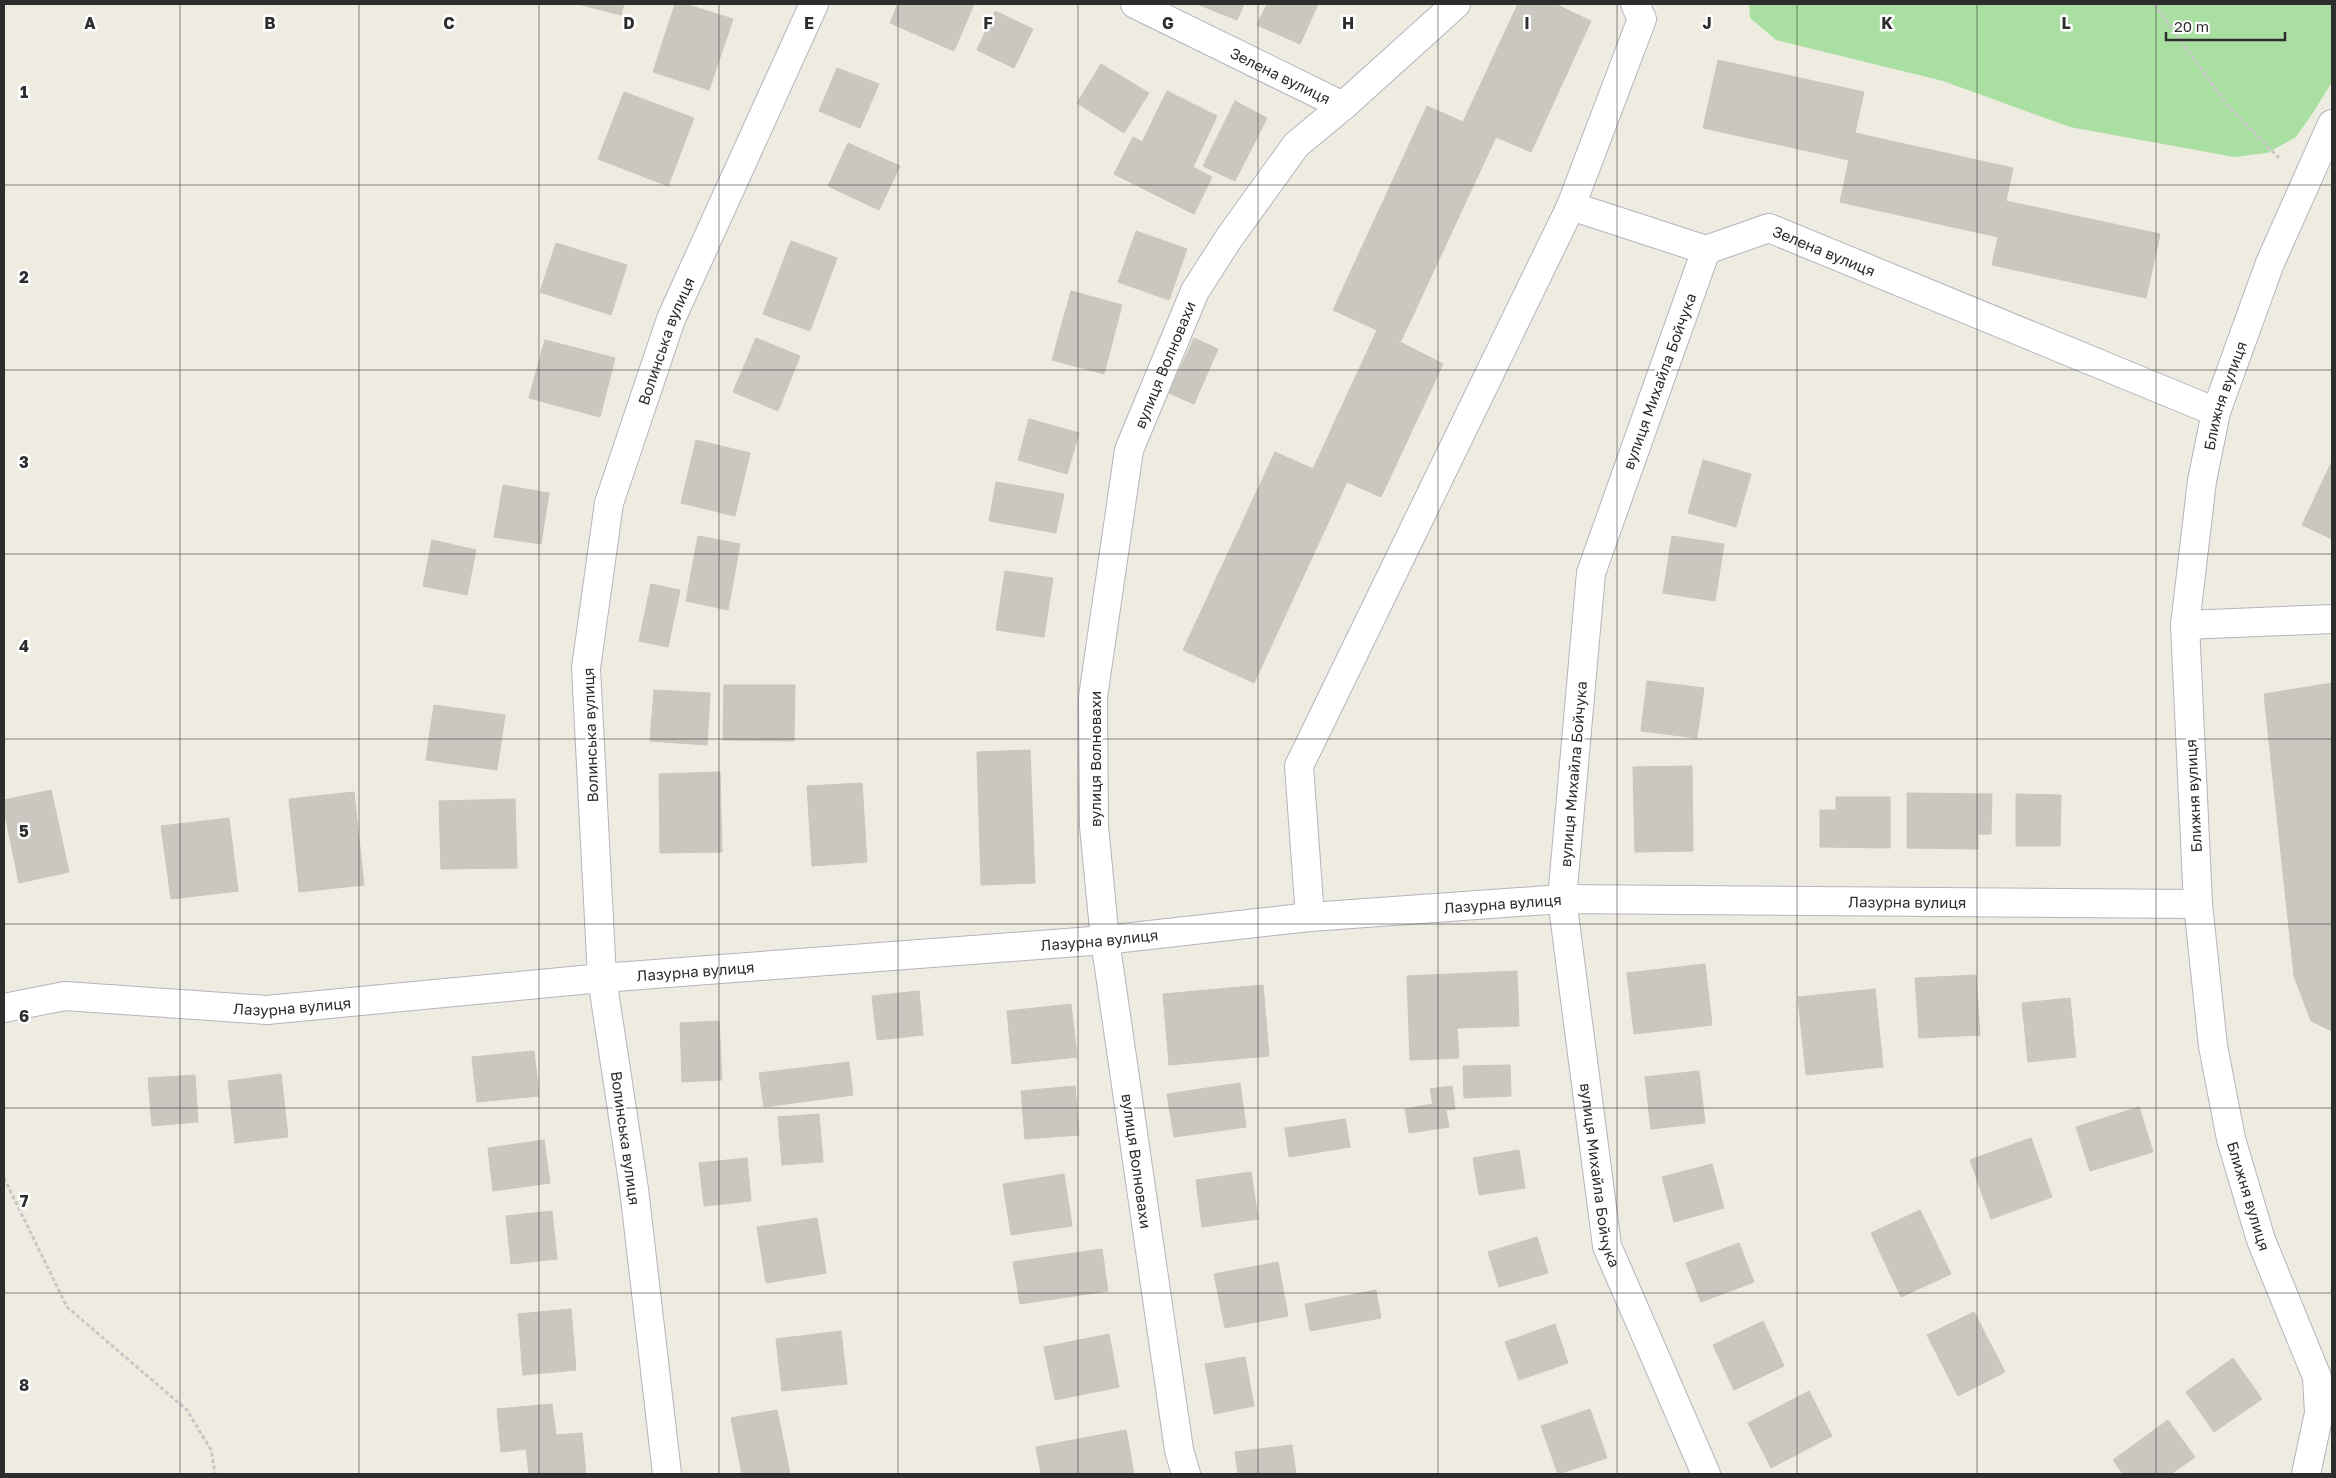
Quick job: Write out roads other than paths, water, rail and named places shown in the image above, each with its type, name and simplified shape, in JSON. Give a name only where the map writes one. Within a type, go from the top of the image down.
[{"type":"street","name":"Волинська вулиця","points":[[667,1474],[634,1189],[602,978],[586,668],[609,503],[670,319],[814,4]]},
{"type":"street","name":"Зелена вулиця","points":[[1135,4],[1343,106],[1456,4]]},
{"type":"street","points":[[1310,917],[1299,766],[1571,206],[1642,19],[1635,4]]},
{"type":"street","name":"вулиця Волновахи","points":[[1186,1474],[1180,1450],[1105,940],[1094,826],[1093,697],[1128,450],[1195,291],[1229,238],[1296,146],[1343,106]]},
{"type":"street","name":"Ближня вулиця","points":[[2306,1474],[2319,1413],[2316,1377],[2261,1240],[2231,1140],[2213,1046],[2198,904],[2185,625],[2202,480],[2216,412],[2270,263],[2332,124]]},
{"type":"street","points":[[1571,206],[1706,250]]},
{"type":"street","name":"Зелена вулиця","points":[[1706,250],[1769,228],[2216,412]]},
{"type":"street","name":"вулиця Михайла Бойчука","points":[[1706,250],[1591,573],[1562,899],[1606,1246],[1706,1474]]},
{"type":"street","points":[[2185,625],[2332,619]]},
{"type":"street","name":"Лазурна вулиця","points":[[4,1008],[65,996],[267,1010],[602,978],[1105,940],[1310,917],[1562,899],[2198,904]]}]
